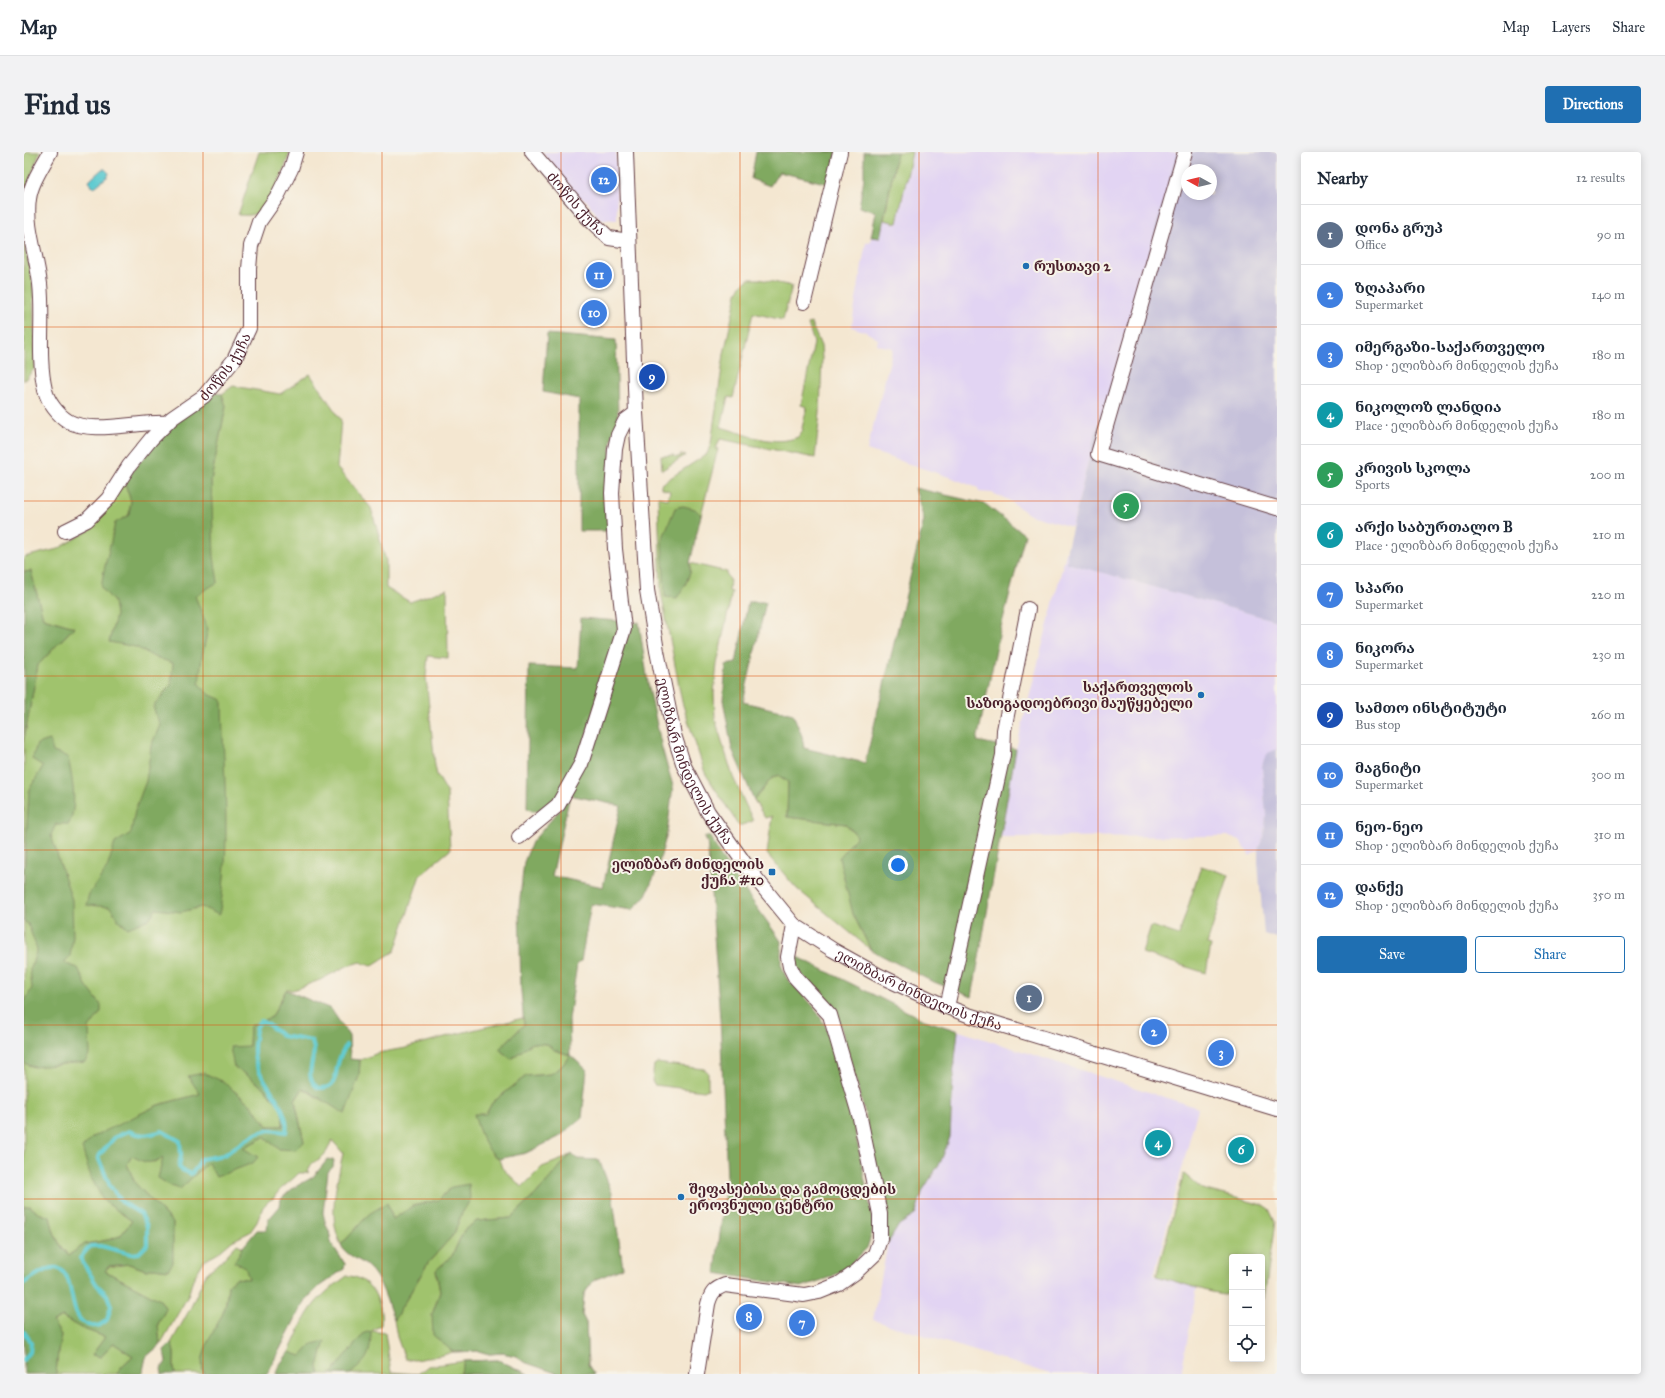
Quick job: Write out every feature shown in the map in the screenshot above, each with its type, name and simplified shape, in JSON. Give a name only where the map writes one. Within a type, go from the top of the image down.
[{"type":"street","points":[[50,152],[33,186],[29,200],[30,223],[40,284],[45,391],[50,404],[67,421],[83,427],[116,426],[149,422],[167,423]]},
{"type":"street","name":"ძოწის ქუჩა","points":[[65,531],[87,520],[108,499],[129,466],[167,423],[204,396],[234,360],[244,342],[249,328],[249,269],[251,246],[258,222],[278,195],[291,168],[296,152]]},
{"type":"street","name":"ძოწის ქუჩა","points":[[532,152],[588,218],[609,238],[629,241]]},
{"type":"street","name":"ელიზბარ მინდელის ქუჩა","points":[[626,152],[636,413],[647,590],[657,651],[674,736],[684,766],[708,812],[750,871],[794,925],[833,950],[878,975],[947,1007],[968,1015],[1277,1109]]},
{"type":"street","points":[[804,302],[840,152]]},
{"type":"street","points":[[1185,152],[1098,454],[1277,508]]},
{"type":"street","points":[[519,837],[558,805],[581,764],[624,629],[615,549],[612,493],[615,449],[618,435],[626,421],[636,413]]},
{"type":"street","points":[[947,1007],[1003,754],[1004,730],[1028,610]]},
{"type":"street","points":[[697,1374],[708,1304],[712,1292],[717,1288],[725,1285],[804,1295],[819,1292],[839,1284],[856,1272],[874,1254],[880,1239],[880,1214],[862,1125],[830,1015],[795,976],[790,968],[788,957],[794,925]]},
{"type":"shaded area","points":[[542,152],[616,152],[617,220],[600,219],[586,200],[579,197]]},
{"type":"shaded area","points":[[912,152],[1177,152],[1129,323],[1092,446],[1072,527],[1030,515],[1007,499],[992,493],[979,492],[978,488],[955,479],[867,450],[893,348],[877,345],[878,339],[866,332],[852,327],[853,318],[866,242],[870,243],[871,237],[880,238],[884,220],[897,223]]},
{"type":"shaded area","points":[[1177,152],[1277,152],[1277,621],[1067,563],[1067,549],[1092,446],[1129,323]]},
{"type":"shaded area","points":[[1067,549],[1068,563],[1277,621],[1277,749],[1264,759],[1262,767],[1266,816],[1264,835],[1258,850],[1250,856],[1240,841],[1227,836],[1001,837],[1016,749]]},
{"type":"shaded area","points":[[1277,749],[1277,938],[1264,934],[1258,850],[1264,835],[1266,816],[1262,767],[1264,759],[1268,753]]},
{"type":"shaded area","points":[[922,1019],[1198,1108],[1154,1275],[1197,1288],[1181,1374],[1050,1374],[873,1320],[888,1243]]},
{"type":"green space","points":[[24,152],[40,152],[26,189],[24,201]]},
{"type":"green space","points":[[259,152],[290,152],[272,196],[266,204],[254,214],[238,215]]},
{"type":"green space","points":[[756,152],[837,152],[829,184],[779,172],[770,186],[751,179]]},
{"type":"green space","points":[[864,152],[897,152],[880,238],[871,237],[876,212],[859,207],[864,178]]},
{"type":"green space","points":[[897,152],[912,152],[897,223],[884,220]]},
{"type":"green space","points":[[24,243],[33,284],[35,368],[24,381]]},
{"type":"green space","points":[[749,279],[759,279],[792,286],[783,320],[753,313],[733,398],[728,397],[721,427],[769,440],[789,440],[798,437],[803,430],[802,428],[807,407],[801,405],[814,343],[808,324],[811,323],[821,346],[822,358],[820,413],[815,458],[720,439],[716,449],[718,449],[701,515],[689,508],[675,508],[685,585],[690,573],[690,563],[727,572],[727,576],[730,579],[729,591],[732,592],[717,664],[714,693],[715,719],[733,777],[753,821],[739,826],[705,773],[682,702],[661,592],[658,497],[668,499],[670,491],[661,488],[661,484],[707,454],[711,443],[724,354],[737,293],[742,284]]},
{"type":"green space","points":[[547,334],[616,340],[618,415],[611,441],[610,531],[579,531],[579,399],[543,392]]},
{"type":"green space","points":[[310,374],[341,420],[337,468],[371,508],[386,561],[386,588],[410,602],[447,589],[448,658],[428,656],[426,677],[435,766],[437,775],[447,792],[450,850],[420,875],[395,951],[371,966],[360,962],[347,966],[320,980],[293,990],[286,990],[272,1017],[250,1026],[249,1046],[234,1067],[262,1087],[274,1099],[282,1113],[283,1126],[268,1126],[250,1104],[222,1081],[200,1094],[158,1105],[133,1118],[104,1201],[132,1221],[120,1236],[108,1240],[85,1244],[69,1255],[61,1246],[56,1237],[50,1217],[38,1213],[30,1206],[24,1207],[24,739],[38,665],[74,627],[43,618],[31,571],[24,572],[24,557],[58,549],[91,529],[124,481],[131,501],[129,515],[115,524],[112,541],[211,504],[211,480],[226,406],[222,394],[233,386],[280,394]]},
{"type":"green space","points":[[216,393],[222,394],[226,406],[211,480],[214,557],[218,582],[195,596],[208,629],[202,656],[199,684],[208,694],[222,700],[226,836],[223,889],[219,915],[202,907],[181,912],[156,909],[149,919],[128,928],[119,921],[110,907],[86,905],[89,894],[107,868],[115,843],[131,833],[135,810],[146,781],[151,746],[160,725],[153,707],[171,685],[173,663],[154,657],[136,647],[109,642],[116,615],[114,602],[101,587],[102,579],[115,523],[129,515],[131,501],[124,481],[173,423]]},
{"type":"green space","points":[[674,455],[675,457],[680,457],[680,455],[686,455],[662,470],[661,456]]},
{"type":"green space","points":[[915,488],[985,504],[1025,535],[1000,631],[977,741],[1016,749],[972,997],[929,980],[871,950],[853,914],[839,858],[857,836],[846,824],[787,817],[788,782],[778,775],[771,779],[754,800],[732,749],[723,700],[726,665],[736,663],[748,602],[766,602],[743,702],[793,714],[802,736],[804,748],[865,763],[924,520]]},
{"type":"green space","points":[[683,506],[695,509],[701,515],[690,563],[690,573],[677,598],[665,597],[662,540],[675,508]]},
{"type":"green space","points":[[31,571],[43,618],[74,627],[38,665],[24,739],[24,572]]},
{"type":"green space","points":[[581,618],[619,621],[619,628],[578,763],[555,803],[539,811],[532,811],[527,808],[529,666],[578,668]]},
{"type":"green space","points":[[639,622],[648,683],[662,748],[673,786],[667,833],[657,870],[646,895],[632,910],[591,904],[581,961],[577,964],[569,1019],[570,1055],[554,1050],[547,1044],[532,1043],[511,1059],[499,1049],[524,1025],[521,991],[519,907],[524,862],[532,842],[563,806],[630,624]],"holes":[[[570,795],[621,806],[603,887],[552,876]]]},
{"type":"green space","points":[[50,740],[53,752],[68,757],[74,800],[72,816],[69,824],[56,824],[51,835],[72,900],[73,936],[70,956],[64,963],[78,968],[86,985],[101,1005],[101,1012],[89,1028],[90,1053],[85,1062],[34,1067],[24,1063],[24,1001],[32,988],[30,970],[37,949],[28,924],[24,921],[24,876],[29,790],[43,766],[32,759],[37,744]]},
{"type":"green space","points":[[778,775],[788,782],[787,817],[846,824],[857,836],[853,914],[871,950],[796,888],[767,854],[772,816],[765,818],[754,800],[771,779]]},
{"type":"green space","points":[[705,836],[710,837],[723,860],[781,941],[781,964],[786,977],[814,1007],[826,1027],[853,1120],[874,1227],[867,1248],[850,1265],[831,1277],[801,1287],[715,1273],[727,1178],[720,1019],[708,851]]},
{"type":"green space","points":[[1201,866],[1229,875],[1207,944],[1211,945],[1206,973],[1142,953],[1151,926],[1179,935]]},
{"type":"green space","points":[[796,956],[922,1019],[958,1031],[953,1077],[950,1137],[941,1161],[923,1190],[915,1215],[899,1225],[888,1243],[866,1117],[836,1010],[804,977],[796,966]]},
{"type":"green space","points":[[286,990],[331,1009],[349,1036],[350,1059],[360,1060],[359,1076],[345,1114],[303,1088],[295,1101],[304,1142],[296,1150],[279,1149],[264,1137],[243,1148],[258,1157],[253,1163],[216,1177],[208,1163],[180,1189],[171,1186],[158,1178],[163,1158],[153,1162],[147,1162],[132,1156],[127,1164],[135,1183],[173,1223],[173,1263],[168,1270],[154,1268],[146,1270],[129,1264],[109,1266],[105,1271],[160,1300],[166,1309],[158,1324],[160,1345],[146,1357],[143,1371],[140,1374],[117,1374],[122,1366],[133,1356],[113,1343],[101,1357],[92,1355],[105,1337],[81,1328],[62,1317],[53,1322],[61,1335],[56,1374],[24,1374],[24,1207],[30,1206],[38,1213],[50,1217],[56,1238],[69,1255],[85,1244],[108,1240],[120,1236],[132,1221],[104,1201],[91,1178],[82,1148],[93,1137],[158,1105],[200,1094],[188,1076],[204,1073],[222,1081],[250,1104],[267,1126],[283,1126],[282,1113],[274,1099],[247,1075],[234,1067],[230,1047],[249,1046],[250,1026],[272,1017]]},
{"type":"green space","points":[[523,1018],[524,1025],[499,1049],[511,1059],[532,1043],[547,1044],[554,1050],[570,1055],[562,1066],[551,1074],[526,1076],[492,1103],[486,1114],[492,1154],[499,1159],[502,1168],[522,1187],[542,1167],[563,1159],[572,1153],[536,1194],[511,1218],[477,1221],[464,1230],[452,1256],[436,1271],[440,1292],[432,1315],[594,1280],[584,1294],[582,1315],[586,1323],[588,1365],[594,1374],[559,1374],[524,1362],[516,1356],[503,1353],[489,1354],[479,1351],[453,1352],[415,1360],[405,1359],[397,1337],[394,1320],[428,1263],[454,1234],[461,1215],[470,1200],[452,1187],[438,1200],[413,1206],[393,1219],[387,1203],[359,1226],[341,1245],[335,1222],[334,1199],[343,1153],[332,1140],[328,1150],[311,1165],[308,1173],[299,1173],[263,1207],[257,1222],[250,1232],[232,1241],[217,1254],[204,1261],[193,1279],[188,1296],[160,1345],[158,1324],[166,1309],[160,1300],[105,1271],[108,1267],[129,1264],[146,1270],[154,1268],[168,1270],[173,1223],[135,1183],[127,1164],[132,1156],[154,1162],[163,1158],[208,1162],[243,1148],[264,1137],[279,1149],[304,1142],[295,1101],[303,1088],[318,1098],[350,1098],[359,1076],[360,1060],[378,1053],[405,1048]]},
{"type":"green space","points":[[570,1055],[587,1070],[582,1118],[559,1137],[526,1153],[499,1159],[489,1150],[486,1145],[480,1133],[474,1114],[486,1114],[492,1103],[526,1076],[551,1074],[562,1066]]},
{"type":"green space","points":[[657,1063],[704,1069],[708,1072],[708,1089],[704,1091],[654,1085],[652,1081],[654,1065]]},
{"type":"green space","points":[[572,1153],[577,1159],[599,1160],[612,1193],[623,1268],[594,1280],[584,1294],[582,1315],[586,1323],[588,1365],[594,1374],[559,1374],[524,1362],[516,1356],[503,1353],[489,1354],[479,1351],[453,1352],[433,1335],[432,1315],[440,1292],[436,1270],[452,1256],[464,1230],[477,1221],[511,1218],[536,1194]]},
{"type":"green space","points":[[328,1159],[334,1160],[333,1167],[328,1172],[323,1213],[331,1243],[345,1264],[344,1269],[321,1285],[305,1300],[267,1374],[205,1374],[202,1367],[202,1359],[208,1342],[225,1307],[228,1285],[236,1278],[249,1279],[245,1267],[234,1262],[243,1247],[257,1230],[267,1230],[268,1220],[280,1206],[281,1199],[293,1188],[313,1177]]},
{"type":"green space","points":[[1184,1174],[1202,1189],[1263,1205],[1269,1209],[1275,1222],[1265,1292],[1265,1254],[1229,1254],[1229,1295],[1211,1292],[1156,1276]]},
{"type":"green space","points":[[469,1184],[470,1200],[461,1215],[454,1234],[428,1263],[394,1320],[377,1277],[364,1263],[346,1252],[341,1245],[369,1214],[387,1203],[393,1219],[413,1206],[438,1200],[452,1187]]},
{"type":"green space","points":[[329,1231],[331,1243],[345,1264],[344,1269],[321,1285],[305,1300],[267,1374],[228,1285],[225,1309],[208,1342],[202,1370],[205,1374],[175,1374],[174,1351],[171,1343],[190,1309],[206,1274],[237,1244],[243,1247]]},
{"type":"green space","points":[[347,1276],[355,1277],[363,1281],[369,1286],[378,1300],[381,1325],[372,1331],[385,1333],[391,1372],[418,1374],[276,1374],[312,1307],[326,1292]]},
{"type":"green space","points":[[62,1317],[81,1328],[105,1337],[92,1355],[101,1357],[113,1343],[133,1356],[122,1366],[117,1374],[56,1374],[61,1335],[53,1322]]},
{"type":"green space","points":[[371,1331],[369,1351],[361,1365],[350,1374],[331,1374],[364,1333]]},
{"type":"green space","points":[[325,1341],[318,1367],[320,1374],[276,1374],[278,1367],[289,1352],[301,1356],[312,1344]]},
{"type":"green space","points":[[171,1343],[174,1351],[175,1374],[162,1374],[161,1369],[166,1362],[164,1350]]},
{"type":"green space","points":[[498,1360],[528,1374],[418,1374],[428,1366],[465,1361]]},
{"type":"green space","points":[[498,1360],[528,1374],[460,1374],[465,1361]]},
{"type":"water","points":[[102,169],[105,169],[109,173],[108,176],[93,187],[89,182],[90,180]]},
{"type":"waterway","points":[[24,1283],[44,1271],[57,1268],[63,1272],[67,1278],[74,1305],[81,1321],[88,1325],[94,1326],[98,1326],[105,1322],[111,1306],[107,1295],[97,1285],[80,1258],[90,1246],[101,1246],[131,1254],[139,1253],[147,1245],[147,1226],[141,1214],[122,1202],[110,1186],[98,1157],[115,1137],[129,1131],[146,1135],[162,1131],[180,1141],[181,1155],[179,1167],[191,1174],[201,1159],[224,1155],[258,1133],[269,1130],[286,1132],[284,1114],[258,1069],[254,1057],[256,1031],[261,1021],[269,1025],[282,1036],[312,1041],[314,1050],[310,1075],[311,1080],[318,1088],[325,1088],[333,1083],[339,1060],[346,1045]]},
{"type":"waterway","points":[[24,1332],[31,1342],[30,1352],[24,1360]]},
{"type":"place","name":"დანქე","points":[[604,180]]},
{"type":"place","name":"რუსთავი 2","points":[[1026,266]]},
{"type":"place","name":"ნეო-ნეო","points":[[599,275]]},
{"type":"place","name":"მაგნიტი","points":[[594,313]]},
{"type":"place","name":"სამთო ინსტიტუტი","points":[[652,377]]},
{"type":"place","name":"კრივის სკოლა","points":[[1126,506]]},
{"type":"place","name":"საქართველოს საზოგადოებრივი მაუწყებელი","points":[[1201,695]]},
{"type":"place","name":"ელიზბარ მინდელის ქუჩა #10","points":[[772,872]]},
{"type":"place","name":"დონა გრუპ","points":[[1029,998]]},
{"type":"place","name":"ზღაპარი","points":[[1154,1032]]},
{"type":"place","name":"იმერგაზი-საქართველო","points":[[1221,1053]]},
{"type":"place","name":"ნიკოლოზ ლანდია","points":[[1158,1143]]},
{"type":"place","name":"არქი საბურთალო B","points":[[1241,1150]]},
{"type":"place","name":"შეფასებისა და გამოცდების ეროვნული ცენტრი","points":[[681,1197]]},
{"type":"place","name":"ნიკორა","points":[[749,1317]]},
{"type":"place","name":"სპარი","points":[[802,1323]]}]
